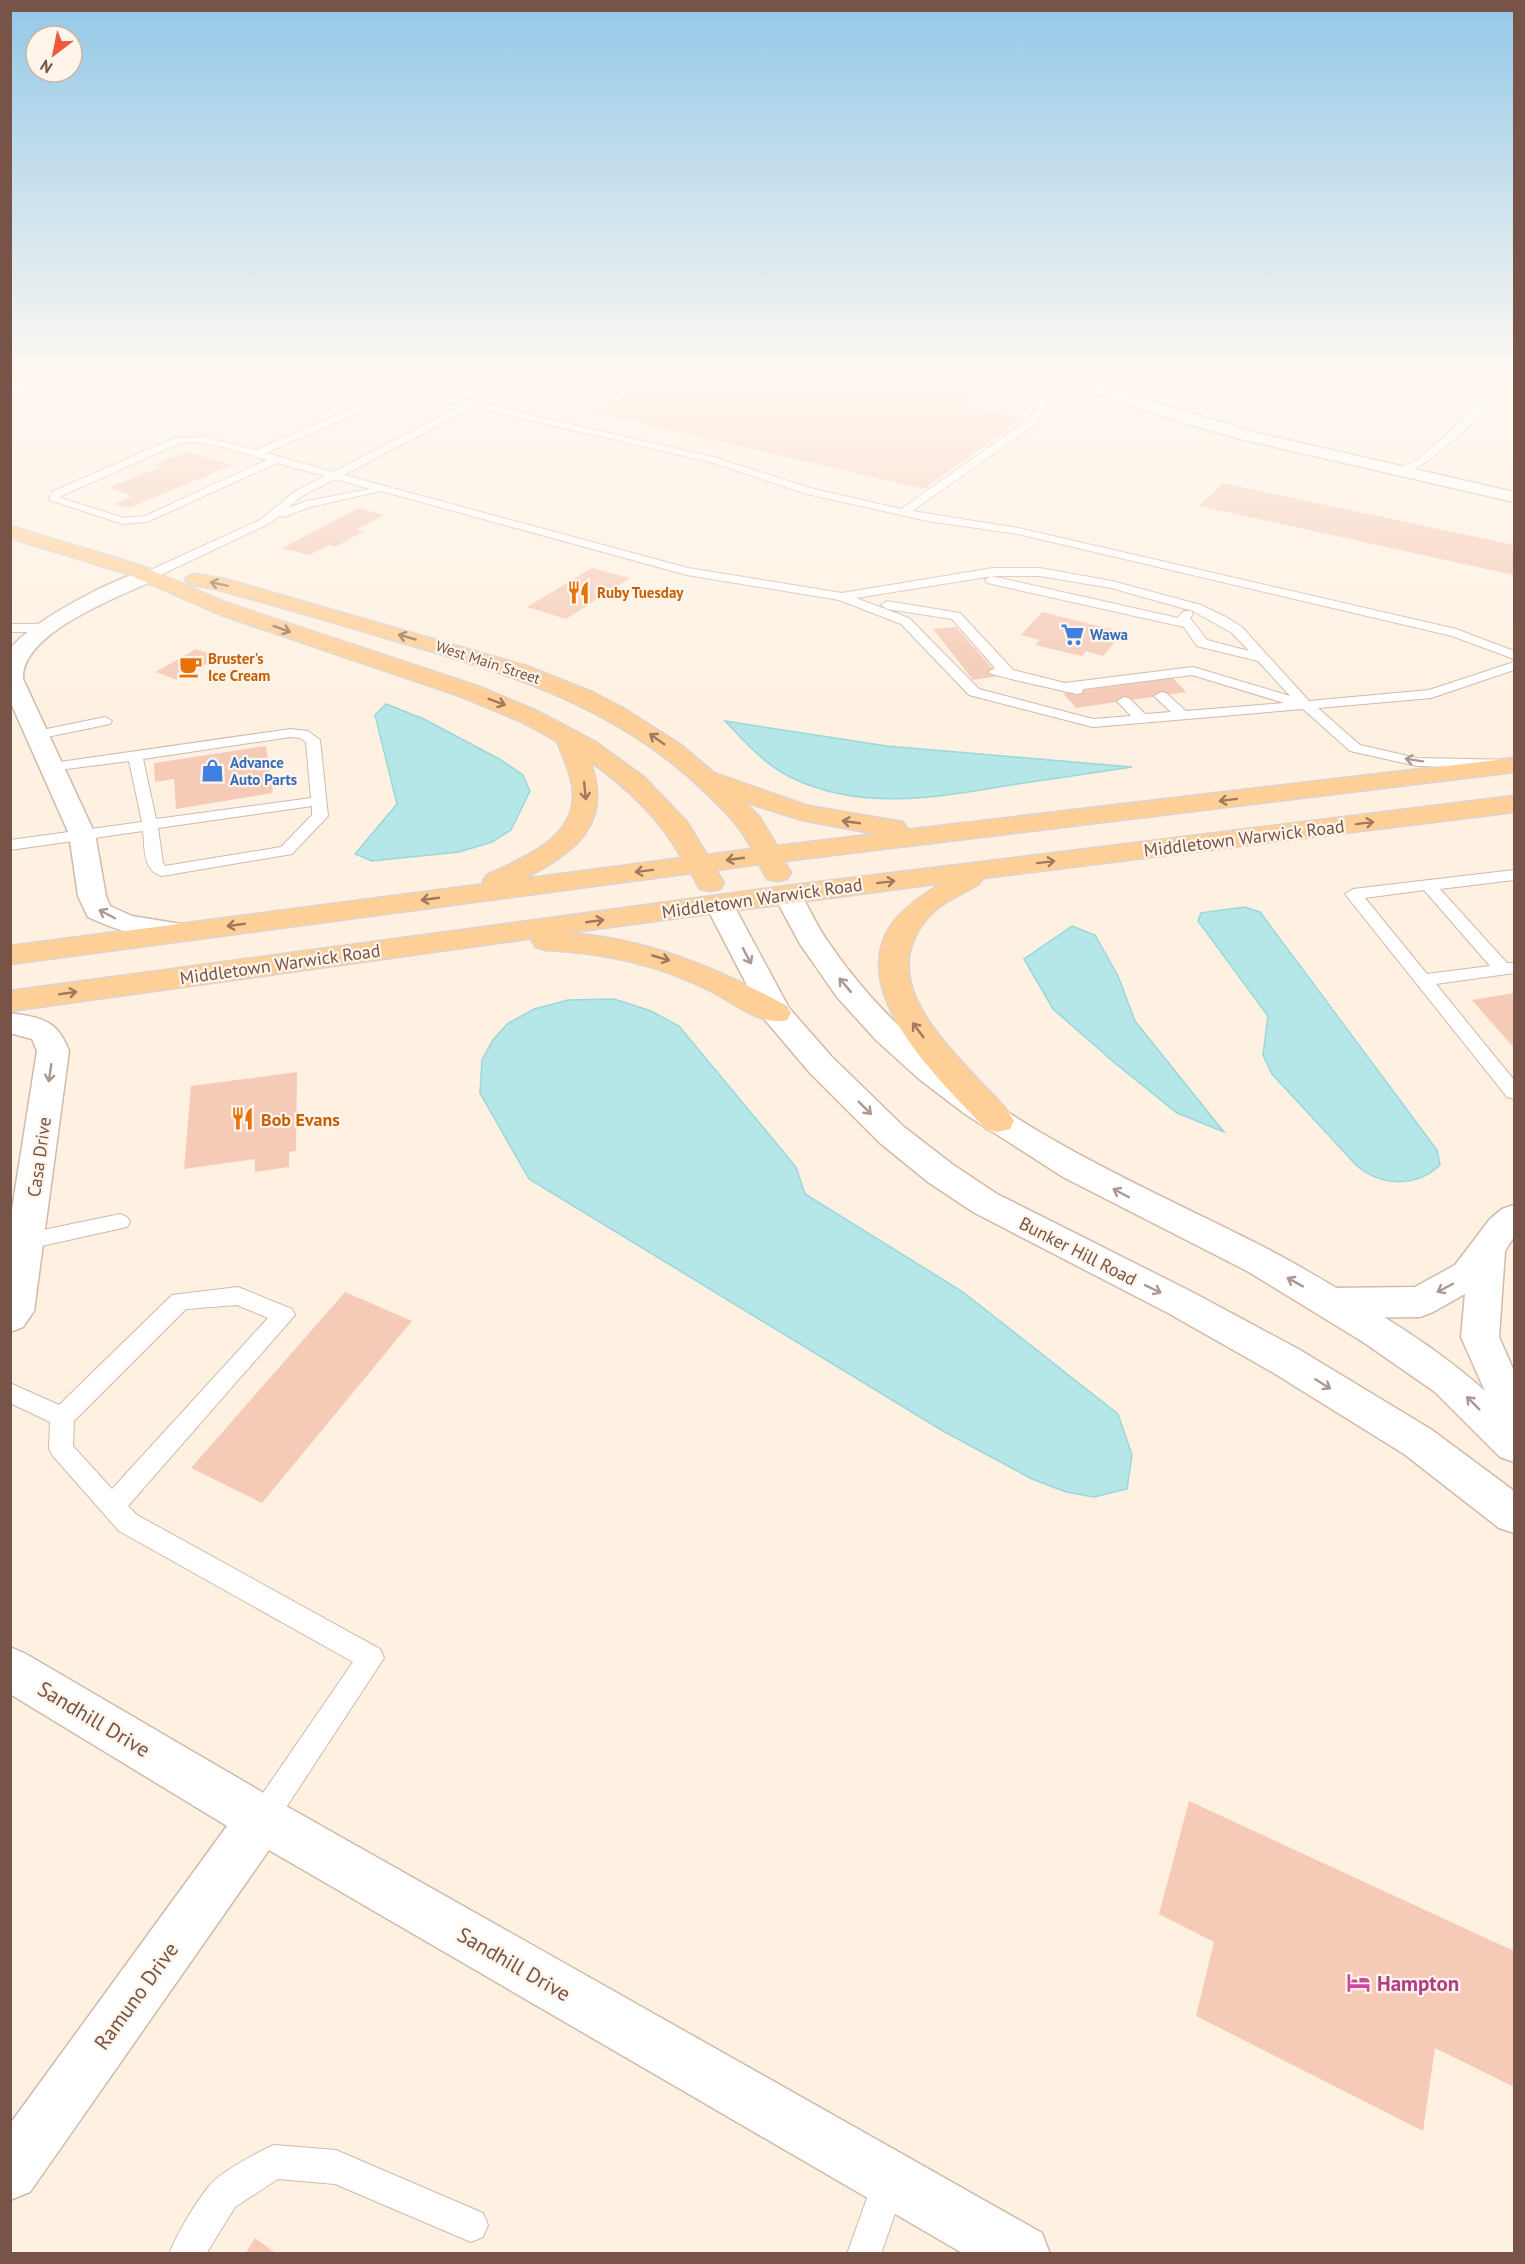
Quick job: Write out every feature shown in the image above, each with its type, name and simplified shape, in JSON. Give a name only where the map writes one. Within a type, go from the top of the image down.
[{"type":"main road","name":"West Main Street","points":[[10,532],[150,575],[218,583],[527,673],[615,713],[645,731],[704,774],[754,827],[767,855]]},
{"type":"main road","name":"West Main Street","points":[[150,575],[192,597],[478,695],[520,712],[567,736],[615,768],[666,812],[690,843],[702,864],[719,904]]},
{"type":"main road","points":[[470,894],[537,862],[581,822],[586,801],[583,776],[567,736]]},
{"type":"main road","points":[[10,955],[767,855],[1515,764]]},
{"type":"main road","points":[[704,774],[733,789],[801,812],[843,821],[951,834]]},
{"type":"main road","name":"Middletown Warwick Road","points":[[10,1001],[787,894],[1515,804]]},
{"type":"main road","points":[[767,855],[787,894]]},
{"type":"main road","points":[[988,869],[935,896],[921,908],[911,919],[893,949],[890,964],[899,999],[912,1022],[941,1060],[998,1121]]},
{"type":"main road","points":[[436,942],[549,941],[600,945],[640,952],[681,964],[708,976],[777,1013]]},
{"type":"street","points":[[1456,484],[1515,496]]},
{"type":"street","points":[[1479,484],[1515,489]]},
{"type":"street","points":[[150,575],[68,615],[30,640],[13,665],[12,679],[82,834],[92,896],[98,911],[125,924],[183,932]]},
{"type":"street","points":[[787,894],[797,918],[829,966],[884,1031],[930,1072],[998,1121],[1125,1196],[1229,1245],[1398,1344],[1461,1392],[1515,1445]]},
{"type":"street","name":"Bunker Hill Road","points":[[719,904],[777,1013],[820,1065],[892,1135],[940,1173],[985,1203],[1061,1244],[1181,1303],[1286,1361],[1418,1442],[1515,1515]]},
{"type":"street","name":"Casa Drive","points":[[10,1023],[38,1029],[49,1037],[53,1051],[45,1110],[19,1243],[15,1311],[10,1317]]},
{"type":"street","points":[[1330,1303],[1420,1302],[1468,1275],[1502,1228],[1515,1218]]},
{"type":"street","points":[[1487,1250],[1480,1336],[1515,1413]]},
{"type":"street","name":"Sandhill Drive","points":[[10,1669],[262,1819],[1021,2253]]},
{"type":"street","name":"Ramuno Drive","points":[[10,2172],[262,1819]]},
{"type":"lane","points":[[79,484],[56,494],[55,500],[123,521],[147,519],[222,484]]},
{"type":"lane","points":[[264,522],[298,494],[317,484]]},
{"type":"lane","points":[[364,484],[687,571],[956,616],[1001,672],[1073,689],[1147,680],[1193,671],[1306,705]]},
{"type":"lane","points":[[784,484],[807,491],[903,512],[1018,531],[1456,633],[1515,655]]},
{"type":"lane","points":[[903,512],[944,484]]},
{"type":"lane","points":[[150,575],[307,504],[384,489]]},
{"type":"lane","points":[[842,597],[993,572],[1040,572],[1113,585],[1193,606],[1237,630],[1306,705],[1355,748],[1417,762],[1515,764]]},
{"type":"lane","points":[[973,575],[1188,624]]},
{"type":"lane","points":[[842,597],[905,621],[929,646],[958,670],[974,692],[1093,723],[1431,694],[1515,666]]},
{"type":"lane","points":[[1193,606],[1184,618],[1202,643],[1263,658]]},
{"type":"lane","points":[[10,628],[47,628]]},
{"type":"lane","points":[[929,646],[945,644]]},
{"type":"lane","points":[[1021,705],[1041,681]]},
{"type":"lane","points":[[1161,696],[1182,716]]},
{"type":"lane","points":[[1124,701],[1142,719]]},
{"type":"lane","points":[[1094,706],[1110,722]]},
{"type":"lane","points":[[37,735],[105,721]]},
{"type":"lane","points":[[51,767],[290,733],[303,734],[313,740],[320,816],[286,851],[162,871],[155,865],[150,825],[135,756]]},
{"type":"lane","points":[[10,844],[318,801]]},
{"type":"lane","points":[[1514,876],[1353,894],[1515,1092]]},
{"type":"lane","points":[[1428,885],[1509,969]]},
{"type":"lane","points":[[1423,980],[1509,969]]},
{"type":"lane","points":[[19,1243],[120,1222]]},
{"type":"lane","points":[[113,1505],[284,1315],[238,1296],[180,1301],[62,1417],[61,1449],[128,1523],[371,1658],[262,1819]]},
{"type":"lane","points":[[10,1392],[62,1417]]},
{"type":"lane","points":[[186,2253],[223,2195],[274,2162],[336,2167],[471,2225]]},
{"type":"lane","points":[[864,2253],[890,2179]]},
{"type":"water","points":[[386,704],[424,719],[501,760],[523,775],[530,791],[511,830],[492,842],[459,852],[372,861],[355,854],[397,804],[375,715]]},
{"type":"water","points":[[725,721],[887,746],[1132,767],[951,794],[896,799],[869,798],[816,788],[790,777],[763,759]]},
{"type":"water","points":[[1244,907],[1260,912],[1437,1150],[1440,1165],[1431,1172],[1420,1178],[1398,1182],[1387,1181],[1366,1173],[1272,1074],[1263,1055],[1268,1016],[1198,921],[1201,913]]},
{"type":"water","points":[[1072,926],[1095,935],[1118,976],[1135,1021],[1224,1132],[1177,1113],[1053,1009],[1024,959]]},
{"type":"water","points":[[614,999],[651,1011],[679,1026],[796,1167],[805,1194],[963,1292],[1118,1414],[1132,1455],[1127,1489],[1094,1497],[1066,1492],[1032,1479],[943,1431],[529,1179],[480,1093],[482,1060],[493,1040],[507,1024],[534,1009],[568,1000]]},
{"type":"building","points":[[119,484],[188,484],[129,508],[114,504],[133,496],[108,488]]},
{"type":"building","points":[[901,484],[931,484],[924,489]]},
{"type":"building","points":[[1222,484],[1226,484],[1514,545],[1511,549],[1514,550],[1514,575],[1199,506]]},
{"type":"building","points":[[359,508],[384,515],[357,529],[364,531],[335,547],[329,545],[309,555],[282,548]]},
{"type":"building","name":"Ruby Tuesday","points":[[592,568],[630,578],[566,619],[527,607]]},
{"type":"building","name":"Wawa","points":[[1042,612],[1123,632],[1103,656],[1086,651],[1082,656],[1035,645],[1040,640],[1021,635]]},
{"type":"building","points":[[956,627],[999,676],[973,680],[933,629]]},
{"type":"building","points":[[196,649],[219,657],[177,680],[156,672]]},
{"type":"building","name":"Wawa","points":[[1173,678],[1186,692],[1076,708],[1063,693]]},
{"type":"building","name":"Advance Auto Parts","points":[[266,746],[273,793],[176,809],[174,779],[155,782],[154,763]]},
{"type":"building","points":[[1514,993],[1514,1048],[1472,1000]]},
{"type":"building","name":"Bob Evans","points":[[297,1072],[296,1151],[289,1152],[289,1167],[255,1172],[255,1159],[184,1169],[191,1086]]},
{"type":"building","points":[[345,1292],[412,1321],[262,1503],[191,1468]]},
{"type":"building","name":"Hampton","points":[[1189,1801],[1514,1951],[1514,2087],[1435,2048],[1423,2131],[1196,2016],[1214,1942],[1159,1914]]},
{"type":"building","points":[[255,2238],[277,2254],[245,2254]]},
{"type":"place","name":"Ruby Tuesday","points":[[579,592]]},
{"type":"place","name":"Wawa","points":[[1072,634]]},
{"type":"place","name":"Bruster's Ice Cream","points":[[190,667]]},
{"type":"place","name":"Advance Auto Parts","points":[[212,771]]},
{"type":"place","name":"Bob Evans","points":[[243,1119]]},
{"type":"place","name":"Hampton","points":[[1359,1983]]}]
